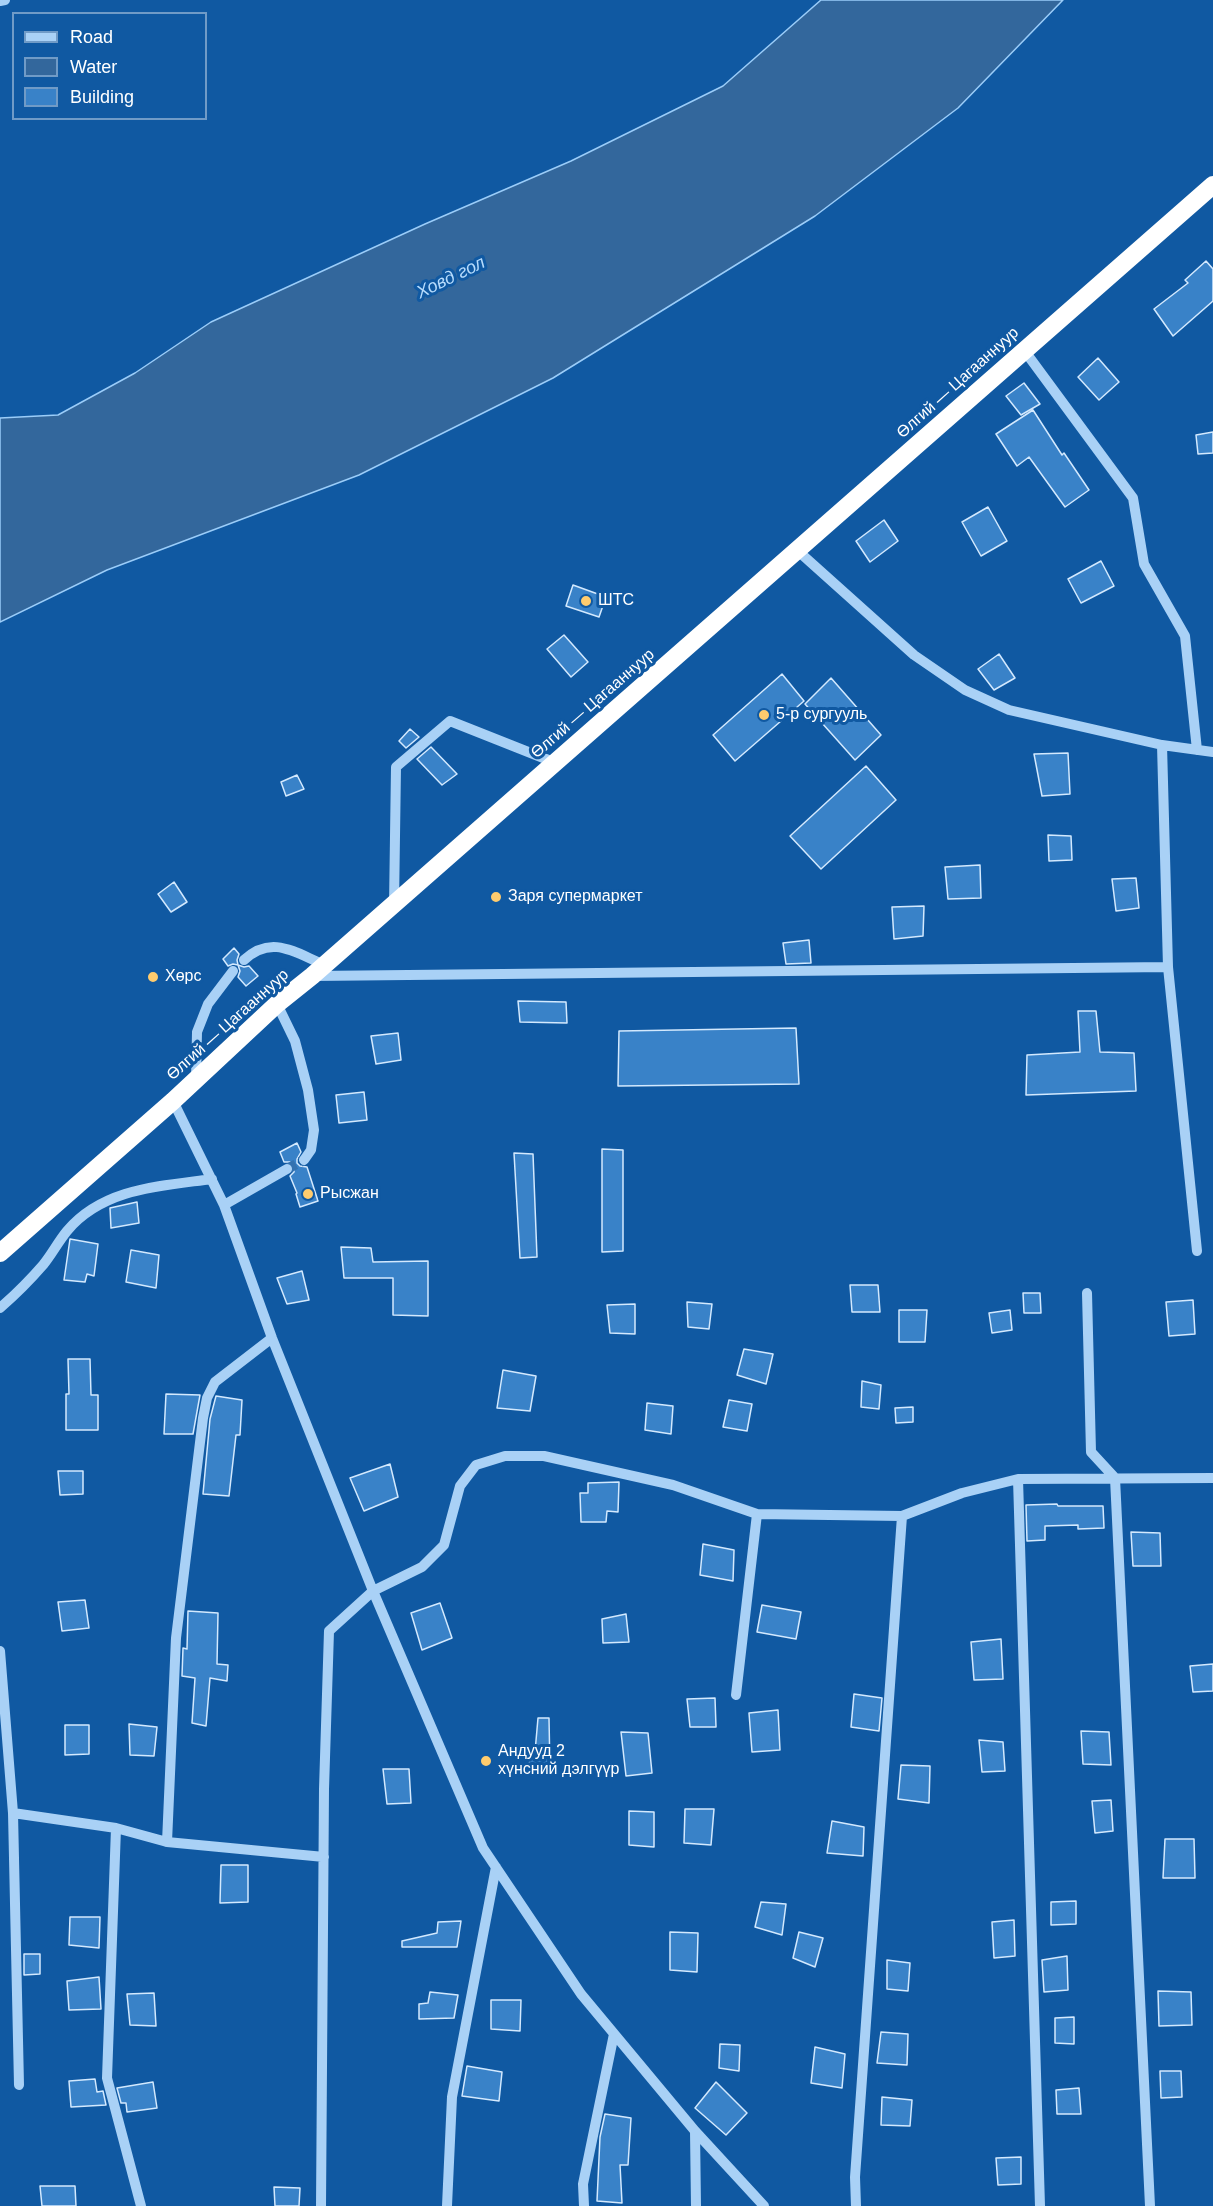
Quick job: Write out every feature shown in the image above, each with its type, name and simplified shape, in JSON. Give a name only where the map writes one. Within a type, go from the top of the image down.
[{"type":"highway","name":"Өлгий — Цагааннуур","points":[[0,1253],[173,1101],[277,1004],[319,971],[1213,185]]},
{"type":"street","points":[[0,2],[4,0]]},
{"type":"street","points":[[1024,350],[1133,498],[1144,564],[1185,636],[1197,750]]},
{"type":"street","points":[[798,551],[914,655],[965,690],[1009,710],[1162,745],[1213,752]]},
{"type":"street","points":[[394,904],[396,767],[450,722],[556,763]]},
{"type":"street","points":[[1162,745],[1168,967],[1197,1251]]},
{"type":"street","points":[[244,960],[254,951],[267,946],[280,947],[319,971],[1168,967]]},
{"type":"street","points":[[196,1080],[197,1032],[208,1004],[233,971]]},
{"type":"street","points":[[277,1004],[295,1041],[308,1090],[314,1130],[311,1150],[304,1160]]},
{"type":"street","points":[[173,1101],[224,1205],[272,1338],[373,1591],[483,1848],[581,1994],[695,2131],[764,2206]]},
{"type":"street","points":[[224,1205],[287,1169]]},
{"type":"street","points":[[0,1308],[43,1264],[68,1229],[92,1209],[110,1199],[141,1188],[212,1179]]},
{"type":"street","points":[[1087,1293],[1091,1452],[1115,1478],[1150,2206]]},
{"type":"street","points":[[167,1842],[176,1638],[207,1398],[216,1382],[272,1338]]},
{"type":"street","points":[[321,2206],[324,1789],[329,1631],[373,1591],[422,1567],[444,1545],[460,1486],[476,1466],[505,1456],[544,1456],[673,1485],[757,1514],[902,1516],[962,1493],[1018,1479],[1213,1478]]},
{"type":"street","points":[[1018,1479],[1040,2206]]},
{"type":"street","points":[[736,1695],[757,1514]]},
{"type":"street","points":[[856,2206],[855,2177],[902,1516]]},
{"type":"street","points":[[0,1651],[13,1813],[19,2085]]},
{"type":"street","points":[[13,1813],[116,1828],[167,1842],[324,1857]]},
{"type":"street","points":[[116,1828],[107,2078],[141,2206]]},
{"type":"street","points":[[447,2206],[452,2097],[496,1867]]},
{"type":"street","points":[[585,2206],[583,2184],[614,2034]]},
{"type":"street","points":[[695,2131],[696,2206]]},
{"type":"water","name":"Ховд гол","points":[[821,0],[1063,0],[958,108],[815,216],[553,378],[359,475],[107,570],[0,622],[0,418],[58,415],[135,373],[211,322],[425,224],[571,161],[723,86]]},
{"type":"building","points":[[1206,261],[1213,269],[1213,301],[1173,336],[1154,309],[1188,283],[1185,280]]},
{"type":"building","points":[[1098,358],[1119,382],[1099,400],[1078,377]]},
{"type":"building","points":[[1024,383],[1040,404],[1021,415],[1006,396]]},
{"type":"building","points":[[1033,410],[1062,455],[1064,453],[1089,490],[1065,507],[1029,457],[1017,466],[996,434]]},
{"type":"building","points":[[1213,432],[1213,453],[1198,454],[1196,435]]},
{"type":"building","points":[[988,507],[1007,541],[981,556],[962,522]]},
{"type":"building","points":[[884,520],[898,541],[870,562],[856,541]]},
{"type":"building","points":[[1101,561],[1114,586],[1081,603],[1068,579]]},
{"type":"building","name":"ШТС","points":[[573,585],[606,597],[599,617],[566,606]]},
{"type":"building","points":[[564,635],[588,662],[571,677],[547,649]]},
{"type":"building","points":[[999,654],[1015,678],[994,690],[978,669]]},
{"type":"building","points":[[782,674],[804,701],[735,761],[713,735]]},
{"type":"building","points":[[831,678],[881,735],[855,760],[805,704]]},
{"type":"building","points":[[410,729],[419,737],[406,748],[399,741]]},
{"type":"building","points":[[431,747],[457,774],[442,785],[417,759]]},
{"type":"building","points":[[1068,753],[1070,794],[1042,796],[1034,754]]},
{"type":"building","points":[[866,766],[896,800],[821,869],[790,836]]},
{"type":"building","points":[[297,775],[304,789],[286,796],[281,782]]},
{"type":"building","points":[[1048,835],[1071,836],[1072,860],[1049,861]]},
{"type":"building","points":[[980,865],[981,898],[948,899],[945,867]]},
{"type":"building","points":[[1136,878],[1139,908],[1116,911],[1112,879]]},
{"type":"building","points":[[174,882],[187,902],[171,912],[158,894]]},
{"type":"building","points":[[924,906],[923,936],[894,939],[892,907]]},
{"type":"building","points":[[809,940],[811,963],[786,964],[783,943]]},
{"type":"building","points":[[234,948],[239,954],[238,965],[228,966],[223,959]]},
{"type":"building","points":[[238,965],[249,966],[258,976],[246,986],[238,977],[240,971]]},
{"type":"building","points":[[518,1001],[566,1002],[567,1023],[520,1022]]},
{"type":"building","points":[[1078,1011],[1096,1011],[1100,1052],[1134,1053],[1136,1091],[1026,1095],[1027,1055],[1080,1052]]},
{"type":"building","points":[[796,1028],[799,1084],[618,1086],[619,1031]]},
{"type":"building","points":[[398,1033],[401,1060],[376,1064],[371,1036]]},
{"type":"building","points":[[364,1092],[367,1120],[339,1123],[336,1095]]},
{"type":"building","points":[[297,1143],[301,1152],[297,1163],[307,1167],[318,1201],[300,1207],[290,1176],[294,1172],[294,1166],[290,1162],[284,1162],[280,1152]]},
{"type":"building","points":[[602,1149],[623,1150],[623,1251],[602,1252]]},
{"type":"building","points":[[514,1153],[533,1154],[537,1257],[520,1258]]},
{"type":"building","points":[[137,1202],[139,1223],[111,1228],[110,1208]]},
{"type":"building","points":[[70,1239],[98,1244],[94,1276],[87,1274],[85,1282],[64,1280]]},
{"type":"building","points":[[341,1247],[371,1248],[373,1262],[428,1261],[428,1316],[393,1315],[393,1278],[344,1278]]},
{"type":"building","points":[[131,1250],[159,1255],[156,1288],[126,1282]]},
{"type":"building","points":[[302,1271],[309,1300],[287,1304],[277,1278]]},
{"type":"building","points":[[850,1285],[878,1285],[880,1312],[852,1312]]},
{"type":"building","points":[[1023,1293],[1040,1293],[1041,1313],[1024,1313]]},
{"type":"building","points":[[1193,1300],[1195,1334],[1169,1336],[1166,1302]]},
{"type":"building","points":[[687,1302],[712,1304],[709,1329],[688,1327]]},
{"type":"building","points":[[635,1304],[635,1334],[610,1333],[607,1305]]},
{"type":"building","points":[[899,1310],[927,1310],[925,1342],[899,1342]]},
{"type":"building","points":[[1010,1310],[1012,1330],[992,1333],[989,1313]]},
{"type":"building","points":[[744,1349],[773,1354],[766,1384],[737,1375]]},
{"type":"building","points":[[68,1359],[90,1359],[91,1395],[98,1395],[98,1430],[66,1430],[66,1394],[69,1394]]},
{"type":"building","points":[[503,1370],[536,1376],[530,1411],[497,1408]]},
{"type":"building","points":[[862,1381],[881,1385],[879,1409],[861,1407]]},
{"type":"building","points":[[166,1394],[200,1395],[193,1434],[164,1434]]},
{"type":"building","points":[[216,1396],[242,1400],[240,1435],[236,1435],[229,1496],[203,1494],[210,1419]]},
{"type":"building","points":[[729,1400],[752,1404],[747,1431],[723,1427]]},
{"type":"building","points":[[647,1403],[673,1406],[671,1434],[645,1430]]},
{"type":"building","points":[[913,1407],[913,1422],[896,1423],[895,1408]]},
{"type":"building","points":[[390,1464],[398,1497],[364,1511],[350,1478]]},
{"type":"building","points":[[58,1471],[83,1471],[83,1494],[60,1495]]},
{"type":"building","points":[[619,1482],[618,1512],[607,1511],[606,1522],[581,1522],[580,1493],[588,1493],[588,1483]]},
{"type":"building","points":[[1057,1504],[1058,1506],[1103,1506],[1104,1528],[1078,1529],[1078,1525],[1045,1526],[1045,1540],[1027,1541],[1026,1505]]},
{"type":"building","points":[[1131,1532],[1160,1533],[1161,1566],[1133,1566]]},
{"type":"building","points":[[703,1544],[734,1550],[733,1581],[700,1575]]},
{"type":"building","points":[[85,1600],[89,1628],[62,1631],[58,1602]]},
{"type":"building","points":[[440,1603],[452,1638],[422,1650],[411,1613]]},
{"type":"building","points":[[762,1605],[801,1612],[796,1639],[757,1632]]},
{"type":"building","points":[[188,1611],[218,1613],[217,1664],[228,1665],[227,1681],[210,1678],[206,1726],[192,1723],[195,1678],[182,1676],[183,1648],[187,1649]]},
{"type":"building","points":[[626,1614],[629,1642],[603,1643],[602,1619]]},
{"type":"building","points":[[1001,1639],[1003,1679],[974,1680],[971,1642]]},
{"type":"building","points":[[1213,1664],[1213,1691],[1193,1692],[1190,1666]]},
{"type":"building","points":[[854,1694],[882,1698],[879,1731],[851,1727]]},
{"type":"building","points":[[715,1698],[716,1727],[690,1727],[687,1699]]},
{"type":"building","points":[[778,1710],[780,1750],[752,1752],[749,1713]]},
{"type":"building","points":[[538,1718],[549,1718],[550,1771],[529,1769],[529,1753],[535,1752]]},
{"type":"building","points":[[129,1724],[157,1727],[154,1756],[130,1755]]},
{"type":"building","points":[[65,1725],[89,1725],[89,1754],[65,1755]]},
{"type":"building","points":[[1081,1731],[1109,1732],[1111,1765],[1083,1764]]},
{"type":"building","points":[[621,1732],[648,1733],[652,1773],[626,1776]]},
{"type":"building","points":[[979,1740],[1003,1742],[1005,1771],[982,1772]]},
{"type":"building","points":[[901,1765],[930,1766],[929,1803],[898,1799]]},
{"type":"building","points":[[383,1769],[409,1769],[411,1803],[387,1804]]},
{"type":"building","points":[[1111,1800],[1113,1831],[1095,1833],[1092,1801]]},
{"type":"building","points":[[685,1809],[714,1809],[711,1845],[684,1843]]},
{"type":"building","points":[[629,1811],[654,1812],[654,1847],[629,1845]]},
{"type":"building","points":[[832,1821],[864,1827],[863,1856],[827,1853]]},
{"type":"building","points":[[1165,1839],[1194,1839],[1195,1878],[1163,1878]]},
{"type":"building","points":[[221,1865],[248,1865],[248,1902],[220,1903]]},
{"type":"building","points":[[1076,1901],[1076,1924],[1051,1925],[1051,1902]]},
{"type":"building","points":[[761,1902],[786,1904],[782,1935],[755,1927]]},
{"type":"building","points":[[70,1917],[100,1917],[99,1948],[69,1945]]},
{"type":"building","points":[[1014,1920],[1015,1956],[994,1958],[992,1922]]},
{"type":"building","points":[[461,1921],[457,1947],[402,1947],[402,1941],[437,1933],[438,1922]]},
{"type":"building","points":[[670,1932],[698,1933],[697,1972],[670,1970]]},
{"type":"building","points":[[799,1932],[823,1938],[815,1967],[793,1958]]},
{"type":"building","points":[[24,1954],[40,1954],[40,1974],[24,1975]]},
{"type":"building","points":[[1067,1956],[1068,1990],[1044,1992],[1042,1960]]},
{"type":"building","points":[[887,1960],[910,1963],[908,1991],[887,1989]]},
{"type":"building","points":[[99,1977],[101,2009],[69,2010],[67,1981]]},
{"type":"building","points":[[1158,1991],[1191,1992],[1192,2025],[1159,2026]]},
{"type":"building","points":[[430,1992],[458,1995],[454,2018],[419,2019],[419,2004],[428,2003]]},
{"type":"building","points":[[154,1993],[156,2026],[130,2025],[127,1994]]},
{"type":"building","points":[[491,2000],[521,2000],[520,2031],[491,2029]]},
{"type":"building","points":[[1074,2017],[1074,2044],[1055,2043],[1055,2018]]},
{"type":"building","points":[[881,2032],[908,2034],[907,2065],[877,2063]]},
{"type":"building","points":[[720,2044],[740,2045],[739,2071],[719,2068]]},
{"type":"building","points":[[815,2047],[845,2054],[842,2088],[811,2083]]},
{"type":"building","points":[[467,2066],[502,2072],[499,2101],[462,2096]]},
{"type":"building","points":[[1160,2071],[1181,2071],[1182,2097],[1161,2098]]},
{"type":"building","points":[[95,2079],[97,2092],[103,2091],[106,2105],[71,2107],[69,2081]]},
{"type":"building","points":[[153,2082],[157,2108],[127,2112],[126,2103],[121,2103],[117,2088]]},
{"type":"building","points":[[716,2082],[747,2113],[726,2135],[695,2108]]},
{"type":"building","points":[[1079,2088],[1081,2114],[1057,2114],[1056,2090]]},
{"type":"building","points":[[882,2097],[912,2100],[910,2126],[881,2125]]},
{"type":"building","points":[[605,2114],[631,2118],[628,2165],[620,2165],[622,2203],[597,2201],[600,2137]]},
{"type":"building","points":[[1021,2157],[1021,2184],[998,2185],[996,2158]]},
{"type":"building","points":[[40,2186],[75,2186],[76,2206],[42,2206]]},
{"type":"building","points":[[274,2187],[300,2188],[299,2206],[275,2206]]},
{"type":"tunnel","points":[[287,1169],[304,1160]]},
{"type":"place","name":"ШТС","points":[[586,601]]},
{"type":"place","name":"5-р сургууль","points":[[764,715]]},
{"type":"place","name":"Заря супермаркет","points":[[496,897]]},
{"type":"place","name":"Хөрс","points":[[153,977]]},
{"type":"place","name":"Рысжан","points":[[308,1194]]},
{"type":"place","name":"Андууд 2 хүнсний дэлгүүр","points":[[486,1761]]}]
